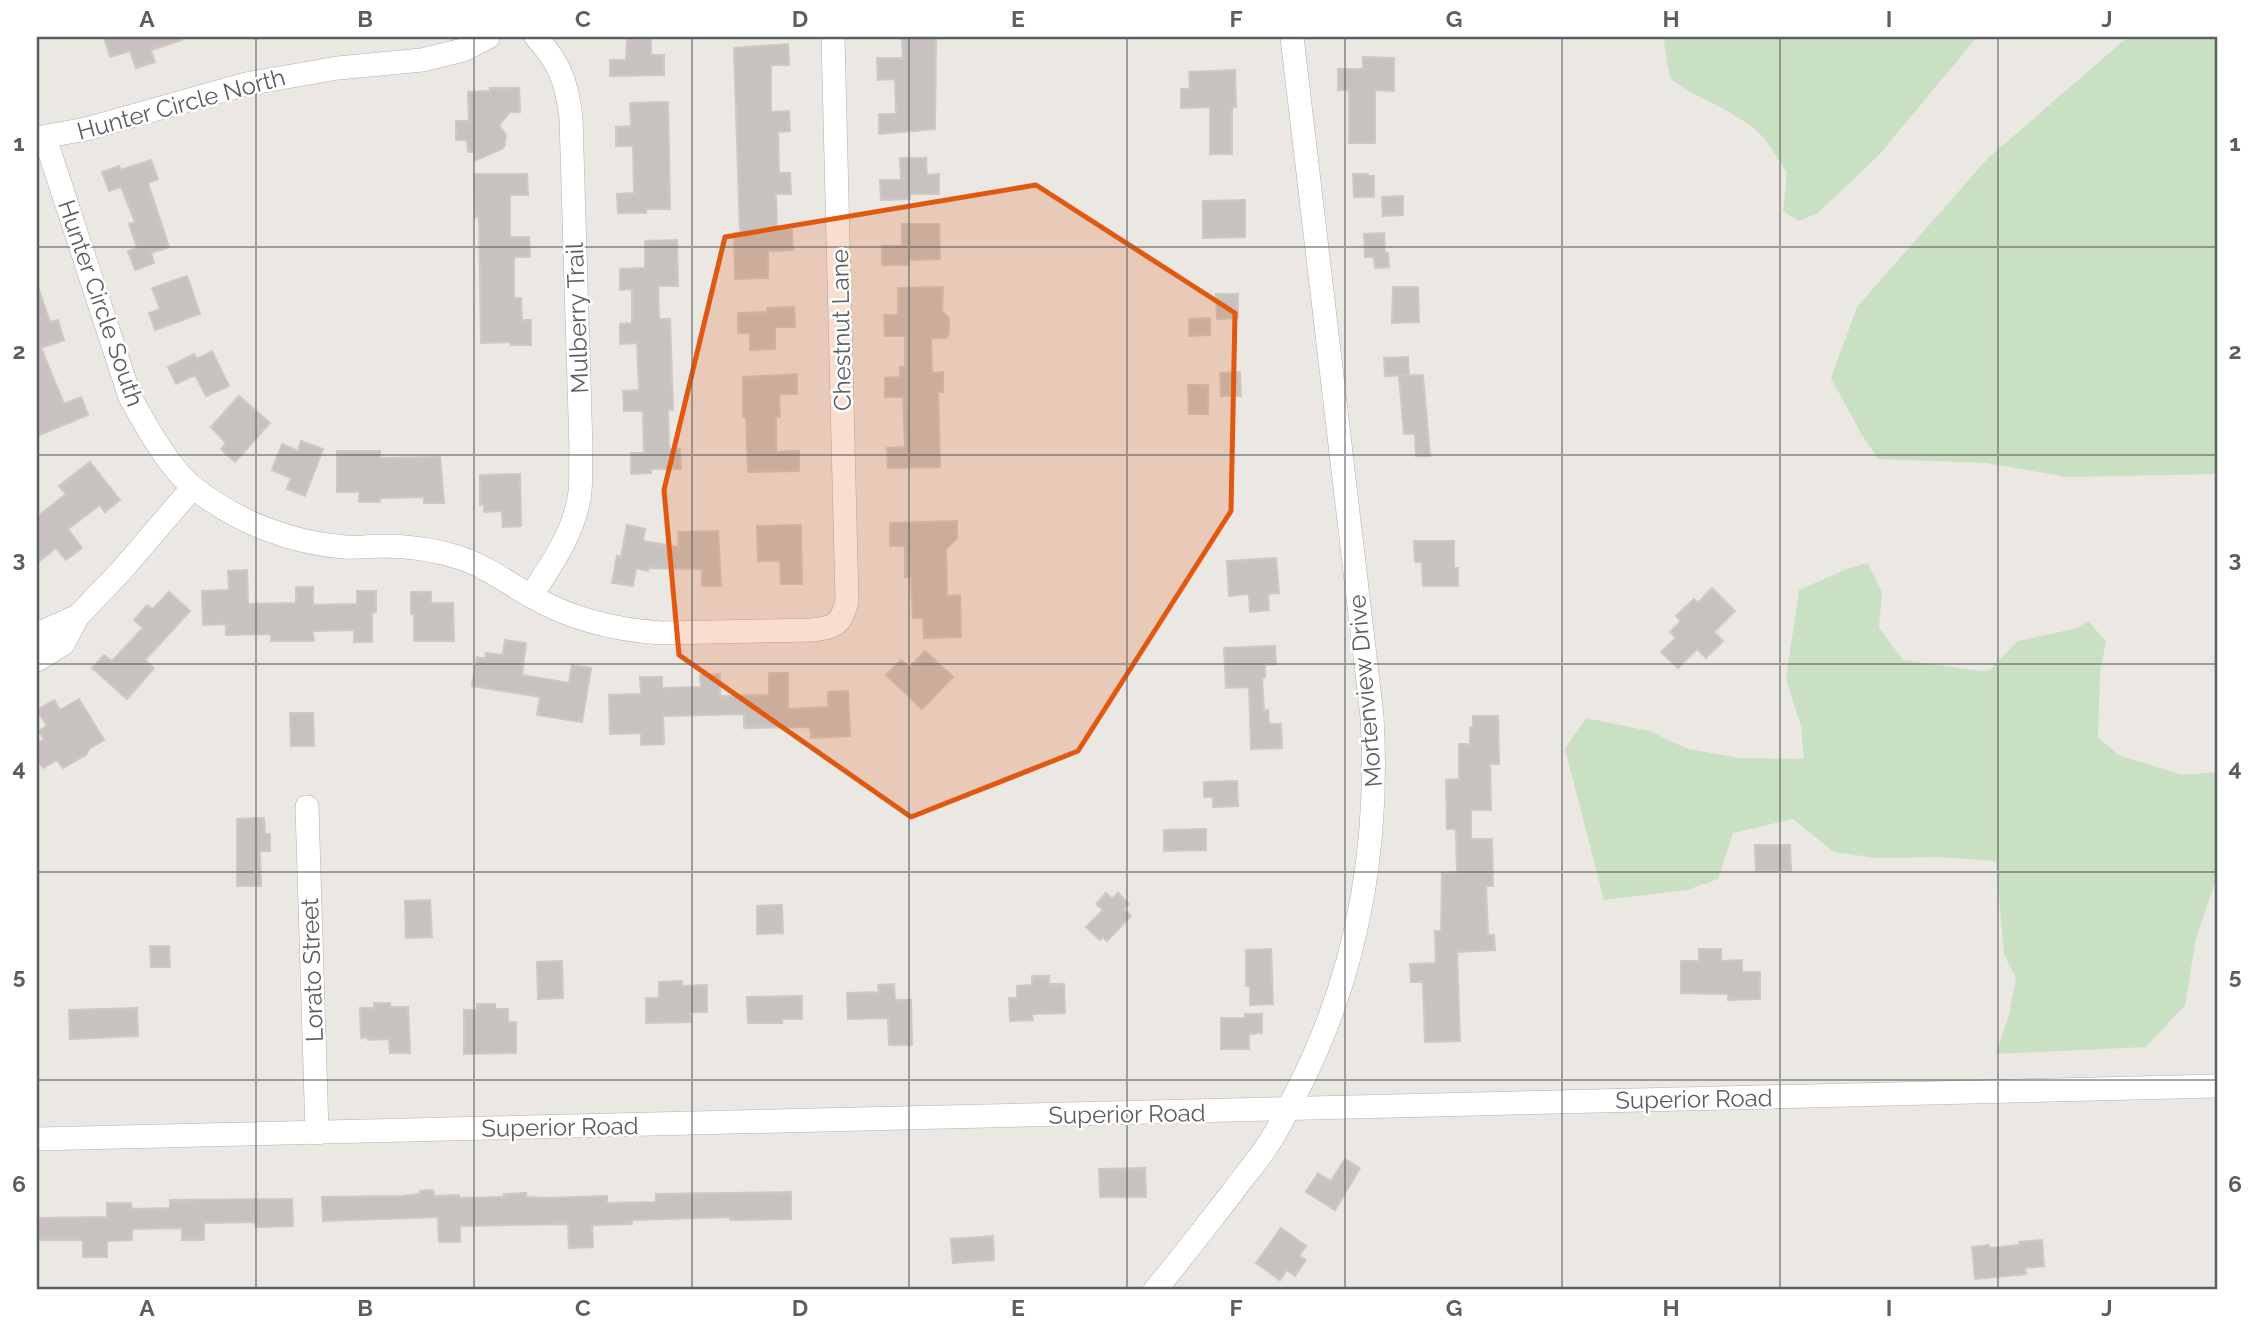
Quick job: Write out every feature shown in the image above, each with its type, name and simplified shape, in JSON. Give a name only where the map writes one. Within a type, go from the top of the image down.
[{"type":"street","name":"Hunter Circle North","points":[[41,138],[86,129],[246,84],[338,68],[422,60],[463,50],[488,37]]},
{"type":"street","name":"Mulberry Trail","points":[[531,596],[560,552],[573,521],[579,498],[580,470],[571,118],[561,71],[552,54],[536,37]]},
{"type":"street","name":"Chestnut Lane","points":[[833,37],[847,601],[839,622]]},
{"type":"street","name":"Mortenview Drive","points":[[1156,1290],[1269,1144],[1324,1036],[1354,944],[1369,861],[1375,769],[1366,664],[1292,37]]},
{"type":"street","name":"Hunter Circle South","points":[[41,138],[130,397],[150,433],[192,487],[237,516],[286,537],[347,547],[395,546],[432,551],[477,564],[531,596],[586,622],[662,633],[812,630],[831,627],[839,622]]},
{"type":"street","points":[[37,660],[63,643],[78,616],[121,572],[192,487]]},
{"type":"street","points":[[37,634],[78,616]]},
{"type":"street","name":"Lorato Street","points":[[307,807],[317,1133]]},
{"type":"street","name":"Superior Road","points":[[37,1139],[2217,1086]]},
{"type":"highlighted area","points":[[1036,185],[1235,313],[1231,511],[1078,751],[911,817],[679,655],[664,490],[725,237]]},
{"type":"green space","points":[[1663,37],[1977,37],[1878,156],[1818,213],[1798,221],[1783,211],[1787,173],[1766,141],[1738,117],[1670,78]]},
{"type":"green space","points":[[2133,37],[2217,37],[2217,474],[2067,477],[1986,463],[1878,459],[1831,378],[1857,307],[1988,158],[2122,42]]},
{"type":"green space","points":[[1868,563],[1882,593],[1879,628],[1903,660],[1980,671],[1990,670],[2018,641],[2077,628],[2088,621],[2106,641],[2100,672],[2098,737],[2118,755],[2183,775],[2217,772],[2217,877],[2196,938],[2185,1005],[2146,1047],[1996,1054],[2009,1015],[2016,978],[2004,955],[1996,861],[1939,857],[1876,858],[1834,852],[1793,819],[1733,833],[1718,879],[1687,890],[1604,900],[1565,749],[1586,718],[1649,731],[1688,749],[1740,758],[1804,759],[1801,726],[1786,679],[1799,590]]},
{"type":"building","points":[[104,37],[182,37],[182,40],[151,50],[155,62],[136,68],[130,51],[110,57]]},
{"type":"building","points":[[902,37],[936,37],[935,129],[879,134],[879,114],[896,114],[895,79],[878,80],[877,58],[903,58]]},
{"type":"building","points":[[651,39],[651,55],[664,55],[664,75],[610,76],[610,60],[626,60],[627,40]]},
{"type":"building","points":[[788,44],[789,65],[771,65],[771,112],[789,111],[790,131],[778,132],[779,173],[790,173],[791,194],[776,194],[777,230],[792,230],[793,250],[768,251],[768,278],[735,279],[734,233],[740,233],[734,48]]},
{"type":"building","points":[[1363,57],[1394,58],[1394,91],[1375,90],[1375,143],[1349,143],[1349,90],[1338,90],[1338,69],[1363,69]]},
{"type":"building","points":[[1235,70],[1236,107],[1232,107],[1232,154],[1210,154],[1210,107],[1181,108],[1181,89],[1190,89],[1189,72]]},
{"type":"building","points":[[490,88],[519,88],[520,112],[510,112],[499,125],[506,135],[502,149],[474,161],[474,152],[468,152],[467,140],[456,140],[456,121],[469,121],[468,92],[490,91]]},
{"type":"building","points":[[668,102],[670,209],[646,209],[646,213],[618,213],[617,194],[634,193],[633,146],[616,146],[616,127],[631,126],[630,103]]},
{"type":"building","points":[[900,158],[926,158],[927,175],[939,174],[939,194],[910,194],[910,199],[881,200],[880,180],[901,180]]},
{"type":"building","points":[[151,160],[158,179],[148,183],[169,247],[151,253],[154,263],[135,270],[128,251],[137,248],[129,224],[135,222],[121,187],[109,191],[102,172],[119,166],[121,170]]},
{"type":"building","points":[[474,174],[527,174],[528,195],[510,195],[510,237],[529,237],[530,257],[514,257],[514,298],[521,298],[522,320],[531,320],[531,345],[511,345],[511,342],[481,343],[479,217],[475,217]]},
{"type":"building","points":[[1353,174],[1374,176],[1374,197],[1354,197]]},
{"type":"building","points":[[1403,196],[1403,215],[1383,216],[1382,197]]},
{"type":"building","points":[[1245,200],[1245,237],[1203,238],[1203,201]]},
{"type":"building","points":[[902,224],[939,224],[940,259],[909,260],[909,265],[882,265],[882,246],[902,246]]},
{"type":"building","points":[[1384,233],[1389,267],[1375,268],[1374,257],[1365,257],[1364,234]]},
{"type":"building","points":[[677,240],[678,286],[658,286],[659,319],[670,319],[673,410],[668,410],[669,449],[680,449],[681,469],[651,469],[651,473],[631,474],[631,453],[644,453],[643,411],[624,411],[623,391],[639,390],[637,343],[620,344],[620,324],[632,323],[632,289],[620,290],[620,269],[645,268],[645,241]]},
{"type":"building","points":[[187,276],[200,314],[155,330],[149,313],[160,309],[152,288]]},
{"type":"building","points":[[943,287],[942,311],[949,318],[949,333],[946,338],[931,338],[932,373],[943,372],[943,392],[938,392],[940,467],[888,468],[887,448],[905,447],[903,397],[885,397],[885,378],[900,377],[900,367],[905,367],[905,336],[885,336],[884,315],[898,315],[898,288]]},
{"type":"building","points":[[1393,287],[1418,287],[1419,322],[1392,323]]},
{"type":"building","points":[[39,290],[50,322],[58,320],[64,340],[41,348],[64,404],[81,397],[88,415],[37,436],[37,291]]},
{"type":"building","points":[[1216,294],[1238,294],[1238,318],[1217,319]]},
{"type":"building","points":[[794,307],[795,327],[775,327],[775,349],[750,350],[750,333],[738,333],[738,313]]},
{"type":"building","points":[[1210,318],[1210,335],[1189,336],[1189,319]]},
{"type":"building","points":[[212,351],[229,386],[206,396],[195,375],[176,384],[168,367],[194,354],[197,359]]},
{"type":"building","points":[[1408,357],[1409,375],[1385,376],[1384,358]]},
{"type":"building","points":[[1240,372],[1241,396],[1221,396],[1220,373]]},
{"type":"building","points":[[797,374],[797,394],[779,394],[780,417],[776,417],[776,452],[799,451],[799,471],[748,472],[746,417],[743,417],[743,377]]},
{"type":"building","points":[[1423,375],[1430,456],[1416,456],[1415,434],[1404,434],[1399,376]]},
{"type":"building","points":[[1188,385],[1208,385],[1208,414],[1189,414]]},
{"type":"building","points":[[239,396],[270,423],[235,462],[221,449],[226,443],[211,427]]},
{"type":"building","points":[[301,441],[323,449],[305,496],[287,489],[291,478],[272,470],[282,444],[298,451]]},
{"type":"building","points":[[337,451],[380,451],[380,458],[440,457],[444,503],[424,503],[424,497],[380,498],[380,502],[359,502],[359,492],[337,492]]},
{"type":"building","points":[[90,462],[120,500],[105,512],[100,505],[68,529],[82,548],[66,560],[56,548],[37,563],[37,517],[66,494],[59,486]]},
{"type":"building","points":[[520,474],[521,526],[503,527],[502,511],[484,512],[484,505],[480,505],[480,475]]},
{"type":"building","points":[[957,521],[957,538],[946,549],[947,596],[960,595],[961,637],[924,638],[923,618],[913,618],[911,577],[905,577],[905,546],[890,546],[890,523]]},
{"type":"building","points":[[627,525],[645,529],[643,541],[679,547],[678,532],[718,531],[721,586],[702,586],[702,569],[648,568],[648,571],[636,568],[633,586],[612,583],[617,556],[621,557]]},
{"type":"building","points":[[801,525],[802,584],[781,584],[780,561],[758,561],[757,526]]},
{"type":"building","points":[[1414,541],[1454,541],[1454,568],[1458,568],[1458,586],[1423,586],[1422,562],[1415,562]]},
{"type":"building","points":[[1276,558],[1279,593],[1268,594],[1269,610],[1250,612],[1249,594],[1229,596],[1227,561]]},
{"type":"building","points":[[247,570],[248,604],[296,603],[296,587],[313,587],[313,605],[357,604],[357,591],[376,591],[376,612],[372,612],[372,642],[354,642],[354,630],[313,631],[314,641],[271,641],[271,634],[226,635],[226,624],[203,625],[202,591],[229,590],[228,571]]},
{"type":"building","points":[[1712,588],[1735,611],[1714,632],[1723,641],[1706,658],[1697,649],[1678,668],[1661,652],[1676,638],[1670,632],[1681,621],[1676,616],[1694,599],[1698,603]]},
{"type":"building","points":[[169,592],[190,611],[145,660],[154,668],[127,699],[92,668],[104,655],[112,661],[143,628],[134,620],[147,605],[153,609]]},
{"type":"building","points":[[411,592],[431,592],[431,603],[453,603],[454,641],[414,641]]},
{"type":"building","points":[[505,640],[526,643],[522,675],[569,683],[572,665],[591,668],[582,722],[537,715],[540,697],[472,686],[477,657],[485,659],[486,653],[503,655]]},
{"type":"building","points":[[1275,646],[1276,664],[1265,665],[1265,677],[1262,677],[1264,711],[1268,710],[1269,724],[1281,724],[1282,748],[1251,749],[1249,687],[1226,688],[1224,648]]},
{"type":"building","points":[[925,651],[953,677],[922,709],[886,675],[901,660],[909,668]]},
{"type":"building","points":[[769,673],[788,673],[788,709],[828,707],[828,692],[848,691],[850,736],[811,738],[810,727],[744,728],[744,714],[663,716],[664,744],[641,745],[641,733],[610,734],[609,695],[641,694],[640,677],[662,677],[662,688],[701,687],[700,675],[720,674],[720,696],[769,695]]},
{"type":"building","points":[[79,699],[104,740],[89,749],[86,755],[63,768],[57,760],[43,768],[37,759],[37,744],[44,739],[39,731],[47,726],[37,710],[54,700],[60,710]]},
{"type":"building","points":[[290,713],[313,713],[314,746],[291,746]]},
{"type":"building","points":[[1473,716],[1498,716],[1499,764],[1490,764],[1491,810],[1471,810],[1471,839],[1492,839],[1493,886],[1486,886],[1488,935],[1494,935],[1495,950],[1457,952],[1460,1041],[1425,1042],[1423,982],[1411,982],[1410,964],[1436,963],[1435,931],[1441,931],[1442,873],[1457,872],[1456,829],[1447,829],[1446,780],[1459,779],[1459,744],[1470,744]]},
{"type":"building","points":[[1237,781],[1238,806],[1213,807],[1213,797],[1204,797],[1204,782]]},
{"type":"building","points":[[264,818],[265,834],[270,834],[270,851],[260,851],[261,886],[237,886],[237,819]]},
{"type":"building","points":[[1206,829],[1206,850],[1164,851],[1164,830]]},
{"type":"building","points":[[1755,845],[1790,845],[1791,871],[1756,871]]},
{"type":"building","points":[[1106,893],[1112,899],[1118,893],[1129,904],[1123,909],[1131,916],[1107,941],[1103,937],[1100,940],[1086,927],[1103,910],[1096,904]]},
{"type":"building","points":[[430,900],[432,937],[406,938],[405,901]]},
{"type":"building","points":[[782,905],[783,933],[757,934],[757,906]]},
{"type":"building","points":[[150,946],[169,946],[170,967],[151,967]]},
{"type":"building","points":[[1271,949],[1273,1004],[1250,1005],[1250,986],[1246,986],[1246,950]]},
{"type":"building","points":[[1699,949],[1721,949],[1721,961],[1742,960],[1742,972],[1760,972],[1760,999],[1728,1000],[1728,994],[1681,993],[1681,961],[1699,961]]},
{"type":"building","points":[[562,961],[563,998],[538,999],[537,962]]},
{"type":"building","points":[[1032,976],[1049,976],[1049,984],[1064,984],[1065,1013],[1032,1014],[1033,1020],[1010,1021],[1009,998],[1017,998],[1017,986],[1032,985]]},
{"type":"building","points":[[682,981],[682,986],[707,985],[707,1012],[690,1012],[691,1022],[646,1023],[646,998],[659,998],[659,982]]},
{"type":"building","points":[[894,984],[895,1000],[911,1000],[912,1045],[889,1045],[888,1018],[848,1019],[847,993],[879,992],[878,985]]},
{"type":"building","points":[[802,996],[802,1019],[782,1019],[782,1023],[748,1023],[747,997]]},
{"type":"building","points":[[374,1003],[390,1003],[390,1007],[408,1007],[410,1053],[390,1053],[389,1039],[361,1038],[360,1008],[374,1008]]},
{"type":"building","points":[[477,1004],[495,1004],[495,1009],[508,1009],[508,1022],[516,1022],[516,1053],[464,1054],[464,1010],[477,1010]]},
{"type":"building","points":[[137,1008],[138,1036],[70,1039],[69,1010]]},
{"type":"building","points":[[1245,1014],[1262,1014],[1262,1033],[1249,1034],[1249,1049],[1221,1049],[1221,1018],[1245,1018]]},
{"type":"building","points":[[1345,1159],[1360,1168],[1335,1210],[1306,1192],[1318,1173],[1331,1181]]},
{"type":"building","points":[[1145,1168],[1146,1197],[1100,1197],[1099,1169]]},
{"type":"building","points":[[433,1190],[434,1196],[459,1195],[459,1198],[504,1197],[504,1194],[526,1193],[526,1197],[545,1198],[607,1196],[607,1203],[656,1202],[656,1194],[791,1192],[791,1219],[730,1220],[730,1217],[632,1220],[632,1224],[592,1225],[593,1247],[569,1248],[568,1224],[460,1226],[460,1242],[439,1242],[438,1217],[323,1221],[322,1197],[402,1196]]},
{"type":"building","points":[[292,1199],[293,1226],[256,1227],[255,1222],[204,1223],[204,1240],[182,1240],[182,1228],[132,1229],[132,1240],[107,1241],[107,1257],[83,1257],[83,1240],[37,1240],[37,1218],[107,1217],[107,1203],[131,1203],[132,1209],[170,1208],[170,1200]]},
{"type":"building","points":[[1281,1228],[1306,1246],[1299,1256],[1306,1260],[1295,1276],[1287,1270],[1280,1280],[1256,1263]]},
{"type":"building","points":[[993,1236],[994,1260],[953,1263],[951,1239]]},
{"type":"building","points":[[2042,1240],[2044,1266],[2025,1268],[2026,1274],[1975,1279],[1972,1247],[2020,1245],[2019,1242]]},
{"type":"railway","points":[[2210,1290],[2217,1281]]}]
